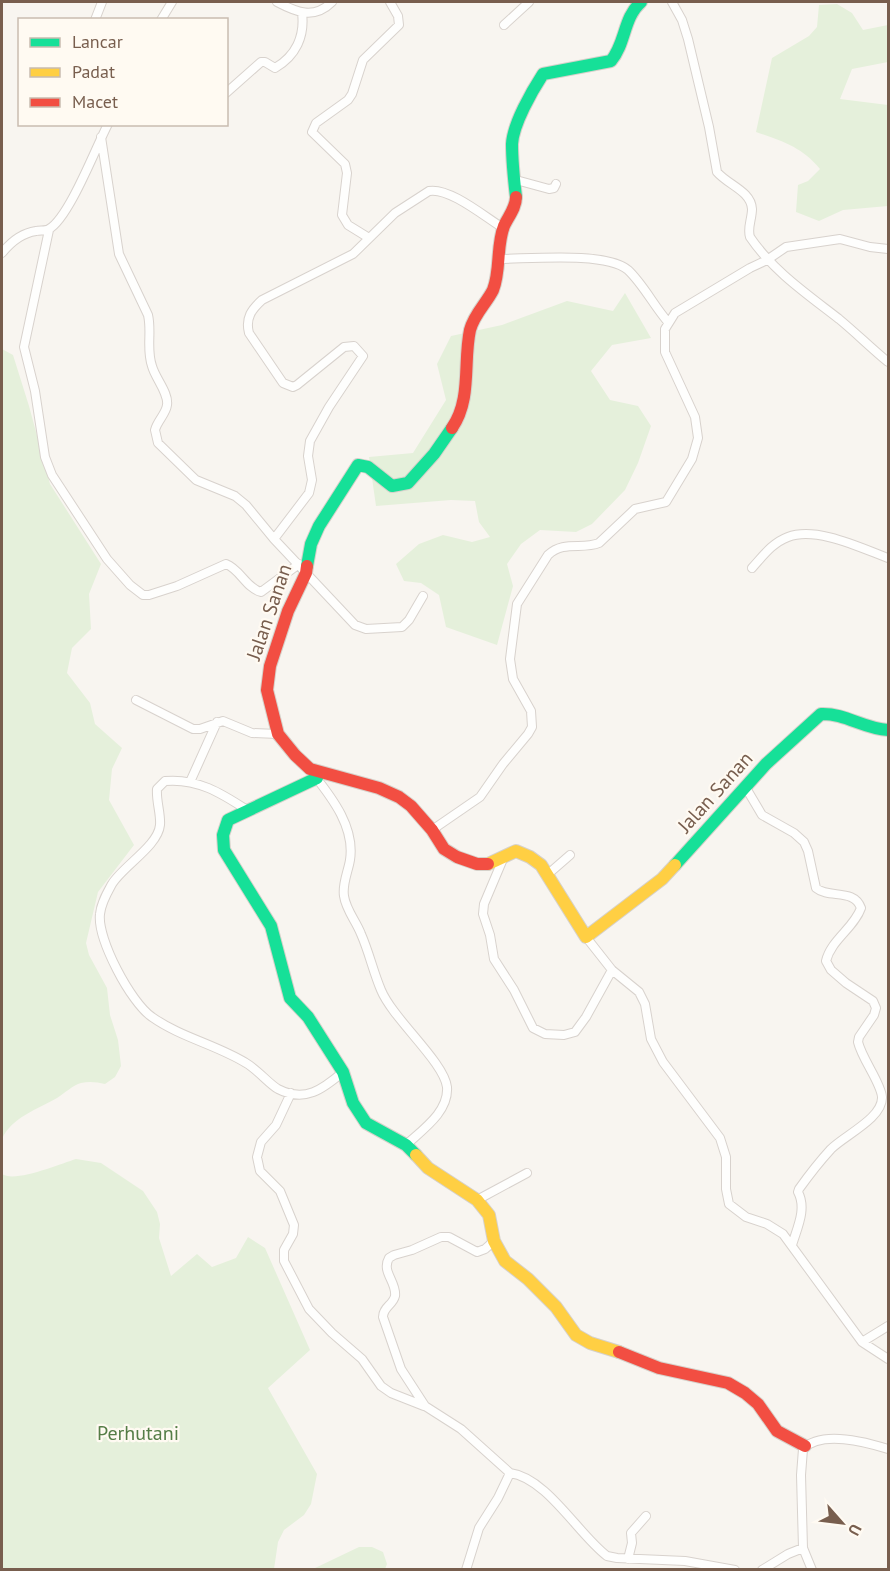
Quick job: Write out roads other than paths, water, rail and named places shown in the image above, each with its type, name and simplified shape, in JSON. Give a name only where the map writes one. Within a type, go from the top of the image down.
[{"type":"street","points":[[96,18],[102,2]]},
{"type":"street","points":[[162,18],[172,2]]},
{"type":"street","points":[[277,2],[302,13],[322,10],[332,2]]},
{"type":"street","points":[[369,238],[348,225],[342,214],[347,173],[345,164],[312,132],[316,123],[348,100],[363,60],[399,25],[398,16],[390,2]]},
{"type":"street","points":[[504,25],[529,2]]},
{"type":"street","name":"Jalan Sanan","points":[[641,2],[628,16],[618,51],[610,61],[543,74],[538,79],[514,132],[512,143],[516,203],[503,228],[493,289],[473,321],[470,331],[466,388],[456,422],[434,454],[408,483],[392,486],[368,467],[358,465],[319,526],[277,641],[267,681],[267,690],[278,734],[313,774],[380,788],[399,797],[411,806],[432,830],[444,849],[457,857],[477,864],[491,864],[503,859],[513,851],[536,860],[586,937],[662,879],[766,764],[821,714],[840,714],[875,729],[888,730]]},
{"type":"street","points":[[672,2],[682,20],[688,39],[717,172],[749,198],[752,211],[748,233],[767,260],[888,362]]},
{"type":"street","points":[[228,91],[261,62],[275,68],[290,55],[298,46],[302,35],[304,26],[302,13]]},
{"type":"street","points":[[107,126],[70,203],[49,230],[25,336],[26,357],[35,391],[48,466],[107,559],[136,591],[143,595],[177,586],[226,564],[252,588],[261,592],[302,569]]},
{"type":"street","points":[[101,136],[119,254],[148,315],[150,362],[167,399],[166,409],[156,424],[155,436],[166,451],[196,480],[242,501],[349,621],[366,629],[402,627],[409,620],[423,596]]},
{"type":"street","points":[[516,180],[549,189],[554,188],[556,184]]},
{"type":"street","points":[[274,538],[309,493],[312,480],[308,456],[310,441],[329,407],[363,356],[354,346],[344,347],[297,385],[288,386],[283,383],[249,333],[247,325],[249,316],[255,306],[262,300],[353,254],[395,213],[429,191],[435,190],[450,194],[503,228]]},
{"type":"street","points":[[2,253],[16,239],[27,234],[49,230]]},
{"type":"street","points":[[432,830],[480,797],[532,728],[531,711],[513,679],[510,659],[517,604],[548,555],[553,550],[567,545],[594,546],[634,509],[666,502],[692,459],[696,449],[698,428],[665,352],[665,329],[669,322],[681,308],[786,247],[822,240],[845,240],[888,249]]},
{"type":"street","points":[[498,259],[577,258],[609,261],[627,270],[669,322]]},
{"type":"street","points":[[752,568],[769,548],[790,536],[800,534],[834,538],[888,558]]},
{"type":"street","points":[[136,700],[193,729],[201,729],[223,721],[252,733],[278,734]]},
{"type":"street","points":[[190,782],[217,722]]},
{"type":"street","points":[[406,1145],[440,1112],[447,1095],[447,1086],[438,1068],[398,1018],[382,992],[360,933],[346,905],[344,895],[350,859],[348,828],[313,774],[228,820],[222,834],[224,850],[271,926],[290,998],[308,1017],[343,1072],[353,1103],[366,1123],[406,1145],[428,1168],[477,1200],[489,1215],[494,1241],[505,1261],[528,1279],[556,1307],[576,1335],[584,1340],[659,1368],[728,1383],[758,1404],[777,1431],[805,1446],[826,1439],[843,1439],[888,1449]]},
{"type":"street","points":[[247,810],[217,790],[190,782],[165,781],[157,789],[156,801],[160,827],[153,839],[114,881],[104,899],[99,915],[102,938],[136,1002],[150,1016],[162,1024],[231,1053],[259,1071],[277,1088],[302,1096],[325,1087],[343,1072]]},
{"type":"street","points":[[746,788],[767,820],[794,833],[804,842],[816,888],[822,893],[851,897],[859,903],[861,908],[855,922],[829,952],[826,961],[831,970],[873,1001],[876,1008],[858,1042],[882,1093],[882,1100],[873,1116],[833,1147],[799,1189],[802,1200],[801,1217],[792,1245]]},
{"type":"street","points":[[547,875],[570,855]]},
{"type":"street","points":[[503,859],[484,904],[483,914],[498,968],[514,990],[534,1028],[545,1034],[564,1035],[575,1032],[612,970]]},
{"type":"street","points":[[586,937],[612,970],[639,992],[645,1004],[651,1039],[663,1062],[720,1138],[726,1157],[726,1189],[729,1204],[746,1217],[776,1229],[792,1245],[862,1342],[888,1359]]},
{"type":"street","points":[[291,1092],[276,1125],[261,1142],[256,1157],[260,1171],[280,1191],[294,1225],[293,1234],[284,1250],[284,1261],[309,1309],[332,1333],[356,1353],[381,1386],[391,1393],[424,1406],[461,1429],[510,1473],[519,1474],[537,1485],[607,1556],[685,1561],[735,1569]]},
{"type":"street","points":[[477,1200],[527,1173]]},
{"type":"street","points":[[424,1406],[401,1369],[383,1317],[384,1309],[394,1300],[395,1294],[386,1263],[394,1255],[412,1250],[441,1236],[450,1237],[477,1252],[494,1241]]},
{"type":"street","points":[[862,1342],[888,1326]]},
{"type":"street","points":[[805,1446],[801,1457],[803,1548],[812,1569]]},
{"type":"street","points":[[466,1569],[479,1528],[510,1473]]},
{"type":"street","points":[[628,1559],[632,1543],[631,1533],[645,1516]]},
{"type":"street","points":[[762,1569],[803,1548]]},
{"type":"park label","name":"Perhutani","points":[[138,1433]]}]
